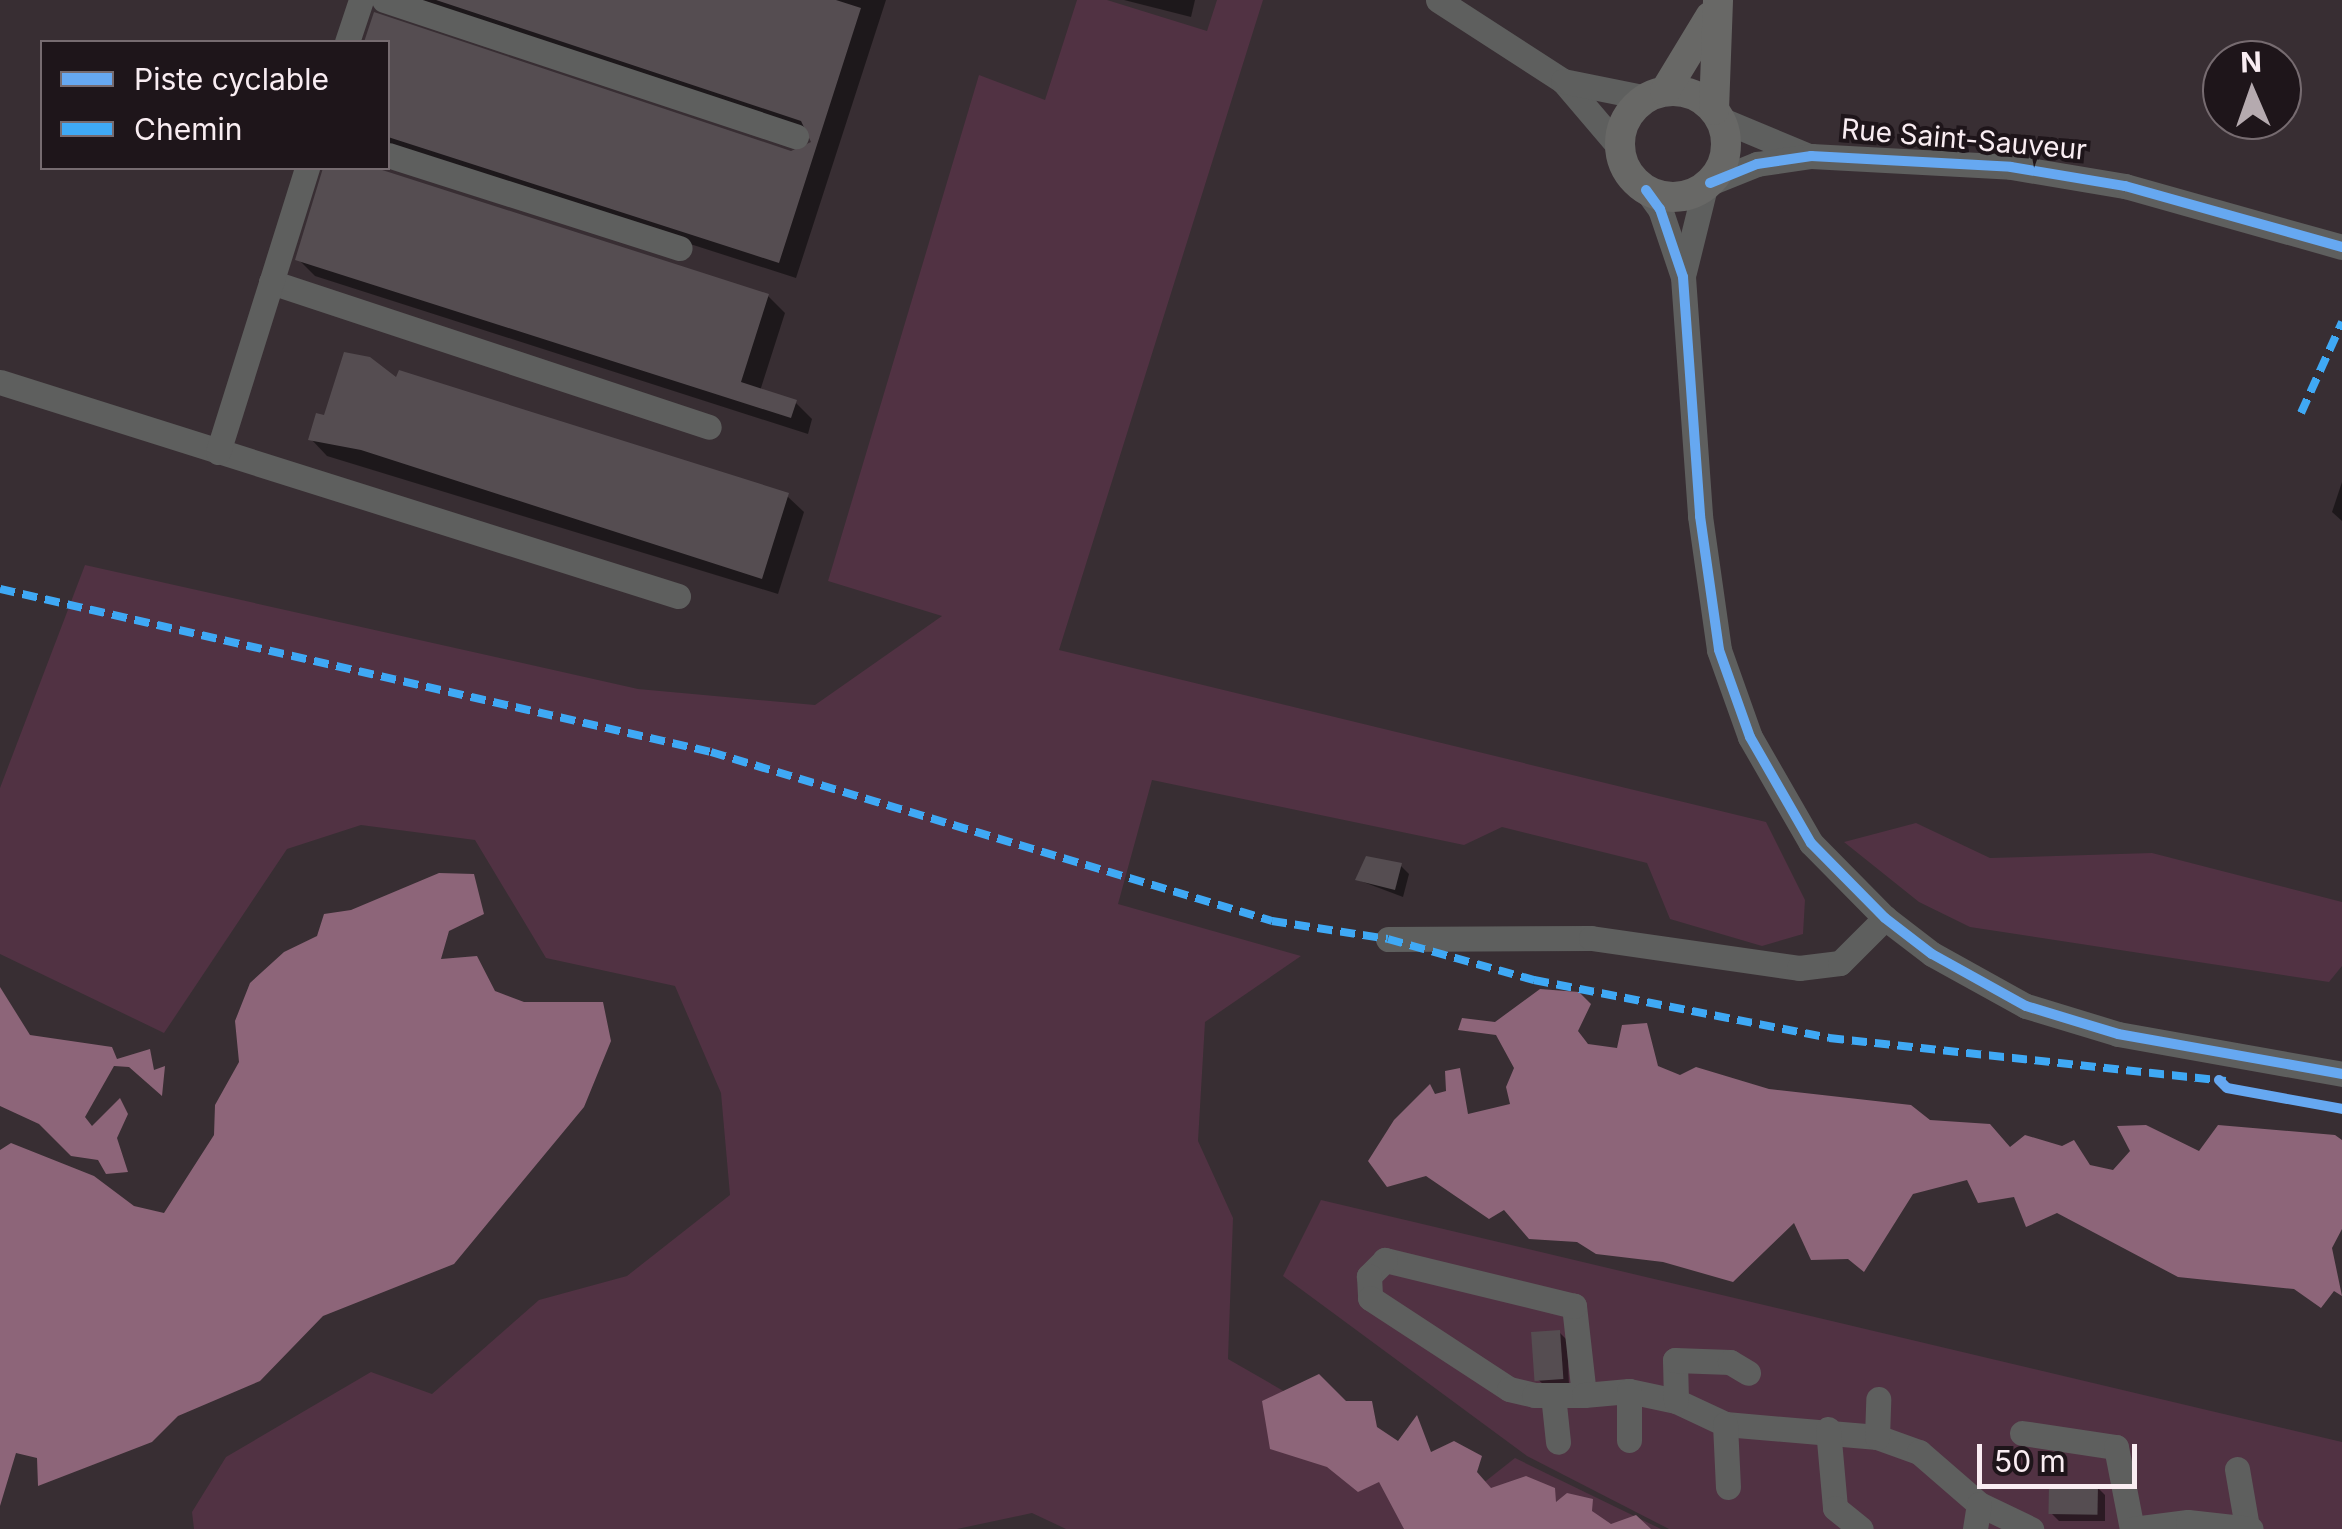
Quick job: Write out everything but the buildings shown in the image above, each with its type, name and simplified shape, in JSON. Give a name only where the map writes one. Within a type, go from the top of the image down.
[{"type":"main road","points":[[1718,0],[1717,114],[1726,153],[1707,185],[1670,197],[1646,190],[1628,172],[1620,148],[1623,124],[1656,94],[1718,0]]},
{"type":"main road","points":[[1656,94],[1697,96],[1717,114]]},
{"type":"street","points":[[348,40],[361,0]]},
{"type":"street","points":[[384,0],[796,136]]},
{"type":"street","points":[[1438,0],[1563,81],[1620,148]]},
{"type":"street","points":[[1563,81],[1656,94]]},
{"type":"street","name":"Rue Saint-Sauveur","points":[[1717,114],[1811,156]]},
{"type":"street","points":[[390,156],[680,248]]},
{"type":"street","name":"Rue Saint-Sauveur","points":[[1707,185],[1757,164],[1811,156],[2057,172],[2342,248]]},
{"type":"street","points":[[218,452],[306,170]]},
{"type":"street","points":[[1683,277],[1707,185]]},
{"type":"street","points":[[1646,190],[1660,208],[1683,277],[1708,589],[1729,689],[1776,788],[1812,843],[1884,918],[1979,983],[2070,1022],[2342,1074]]},
{"type":"street","points":[[271,282],[708,427]]},
{"type":"street","points":[[0,382],[678,596]]},
{"type":"street","points":[[1388,939],[1591,938],[1800,968],[1840,963],[1884,918]]},
{"type":"street","points":[[1584,1395],[1574,1306],[1384,1260],[1369,1276],[1370,1298],[1509,1389],[1553,1395],[1584,1395],[1629,1391],[1676,1402],[1724,1424],[1828,1429],[1877,1436],[1919,1452],[1977,1517],[2031,1529]]},
{"type":"street","points":[[1676,1402],[1675,1360],[1730,1362],[1748,1373]]},
{"type":"street","points":[[1629,1391],[1629,1440]]},
{"type":"street","points":[[1553,1395],[1558,1442]]},
{"type":"street","points":[[1877,1436],[1878,1399]]},
{"type":"street","points":[[1724,1424],[1728,1487]]},
{"type":"street","points":[[1828,1429],[1835,1508],[1860,1528]]},
{"type":"street","points":[[2022,1433],[2116,1447],[2132,1529],[2188,1525],[2249,1528],[2236,1469]]},
{"type":"shaded area","points":[[1077,0],[1107,0],[1207,31],[1217,0],[1263,0],[1059,650],[1766,822],[1805,900],[1803,934],[1762,946],[1670,919],[1647,863],[1502,827],[1464,845],[1152,780],[1118,904],[1301,956],[1205,1022],[1198,1141],[1233,1218],[1228,1359],[1454,1489],[1403,1529],[1066,1529],[1032,1513],[957,1529],[194,1529],[192,1512],[226,1457],[371,1372],[432,1394],[539,1300],[627,1276],[730,1195],[721,1093],[675,986],[546,958],[475,840],[361,825],[287,849],[164,1033],[0,954],[0,788],[85,565],[638,689],[815,705],[942,616],[828,581],[979,75],[1045,100]]},
{"type":"shaded area","points":[[1916,823],[1990,858],[2152,853],[2342,902],[2342,966],[2329,982],[1970,927],[1919,902],[1844,842]]},
{"type":"shaded area","points":[[439,873],[474,874],[484,914],[449,931],[441,959],[477,956],[495,991],[524,1002],[603,1002],[611,1041],[584,1107],[454,1264],[323,1316],[260,1381],[178,1416],[152,1442],[38,1486],[37,1458],[16,1453],[0,1506],[0,1150],[11,1143],[94,1176],[134,1206],[164,1213],[214,1135],[215,1105],[239,1062],[235,1021],[250,983],[284,952],[317,936],[324,914],[351,910]]},
{"type":"shaded area","points":[[0,987],[30,1035],[112,1047],[117,1059],[150,1049],[154,1070],[165,1066],[162,1096],[129,1067],[114,1066],[85,1117],[92,1126],[120,1098],[128,1114],[117,1138],[128,1172],[106,1174],[98,1160],[71,1156],[39,1124],[0,1106]]},
{"type":"shaded area","points":[[1540,989],[1579,992],[1591,1004],[1578,1031],[1588,1044],[1617,1048],[1622,1025],[1647,1023],[1658,1066],[1680,1075],[1696,1067],[1769,1089],[1911,1105],[1930,1120],[1990,1124],[2010,1147],[2025,1135],[2062,1146],[2074,1140],[2090,1165],[2113,1170],[2130,1151],[2117,1126],[2146,1125],[2199,1151],[2218,1125],[2335,1135],[2342,1140],[2342,1229],[2332,1248],[2342,1296],[2334,1291],[2321,1308],[2294,1289],[2178,1277],[2057,1213],[2026,1227],[2014,1197],[1978,1203],[1967,1180],[1913,1194],[1864,1272],[1848,1259],[1811,1260],[1794,1223],[1733,1282],[1663,1262],[1596,1254],[1577,1242],[1529,1239],[1504,1210],[1489,1219],[1426,1176],[1387,1187],[1368,1161],[1394,1120],[1430,1084],[1435,1094],[1446,1091],[1445,1071],[1460,1068],[1468,1114],[1510,1104],[1506,1087],[1514,1068],[1496,1035],[1458,1030],[1462,1018],[1495,1022]]},
{"type":"shaded area","points":[[1321,1200],[2342,1442],[2342,1529],[1669,1529],[1527,1456],[1283,1276]]},
{"type":"shaded area","points":[[1319,1374],[1346,1401],[1372,1401],[1377,1427],[1398,1441],[1417,1415],[1431,1452],[1454,1441],[1482,1456],[1477,1472],[1491,1488],[1526,1476],[1555,1488],[1556,1502],[1567,1493],[1593,1499],[1592,1511],[1611,1524],[1636,1515],[1651,1529],[1404,1529],[1379,1482],[1358,1492],[1327,1467],[1270,1449],[1262,1401]]},
{"type":"shaded area","points":[[1515,1458],[1661,1529],[1425,1529]]},
{"type":"marked path","points":[[2301,413],[2342,322]]},
{"type":"marked path","points":[[0,589],[711,752],[1272,921],[1388,939],[1534,980],[1829,1038],[2226,1081]]},
{"type":"cycle path","points":[[1710,183],[1757,164],[1811,156],[2011,167],[2125,186],[2342,247]]},
{"type":"cycle path","points":[[1646,190],[1660,209],[1683,277],[1700,516],[1719,650],[1750,737],[1811,843],[1885,918],[1932,954],[2026,1006],[2118,1034],[2342,1074]]},
{"type":"cycle path","points":[[2219,1080],[2227,1088],[2342,1109]]}]
